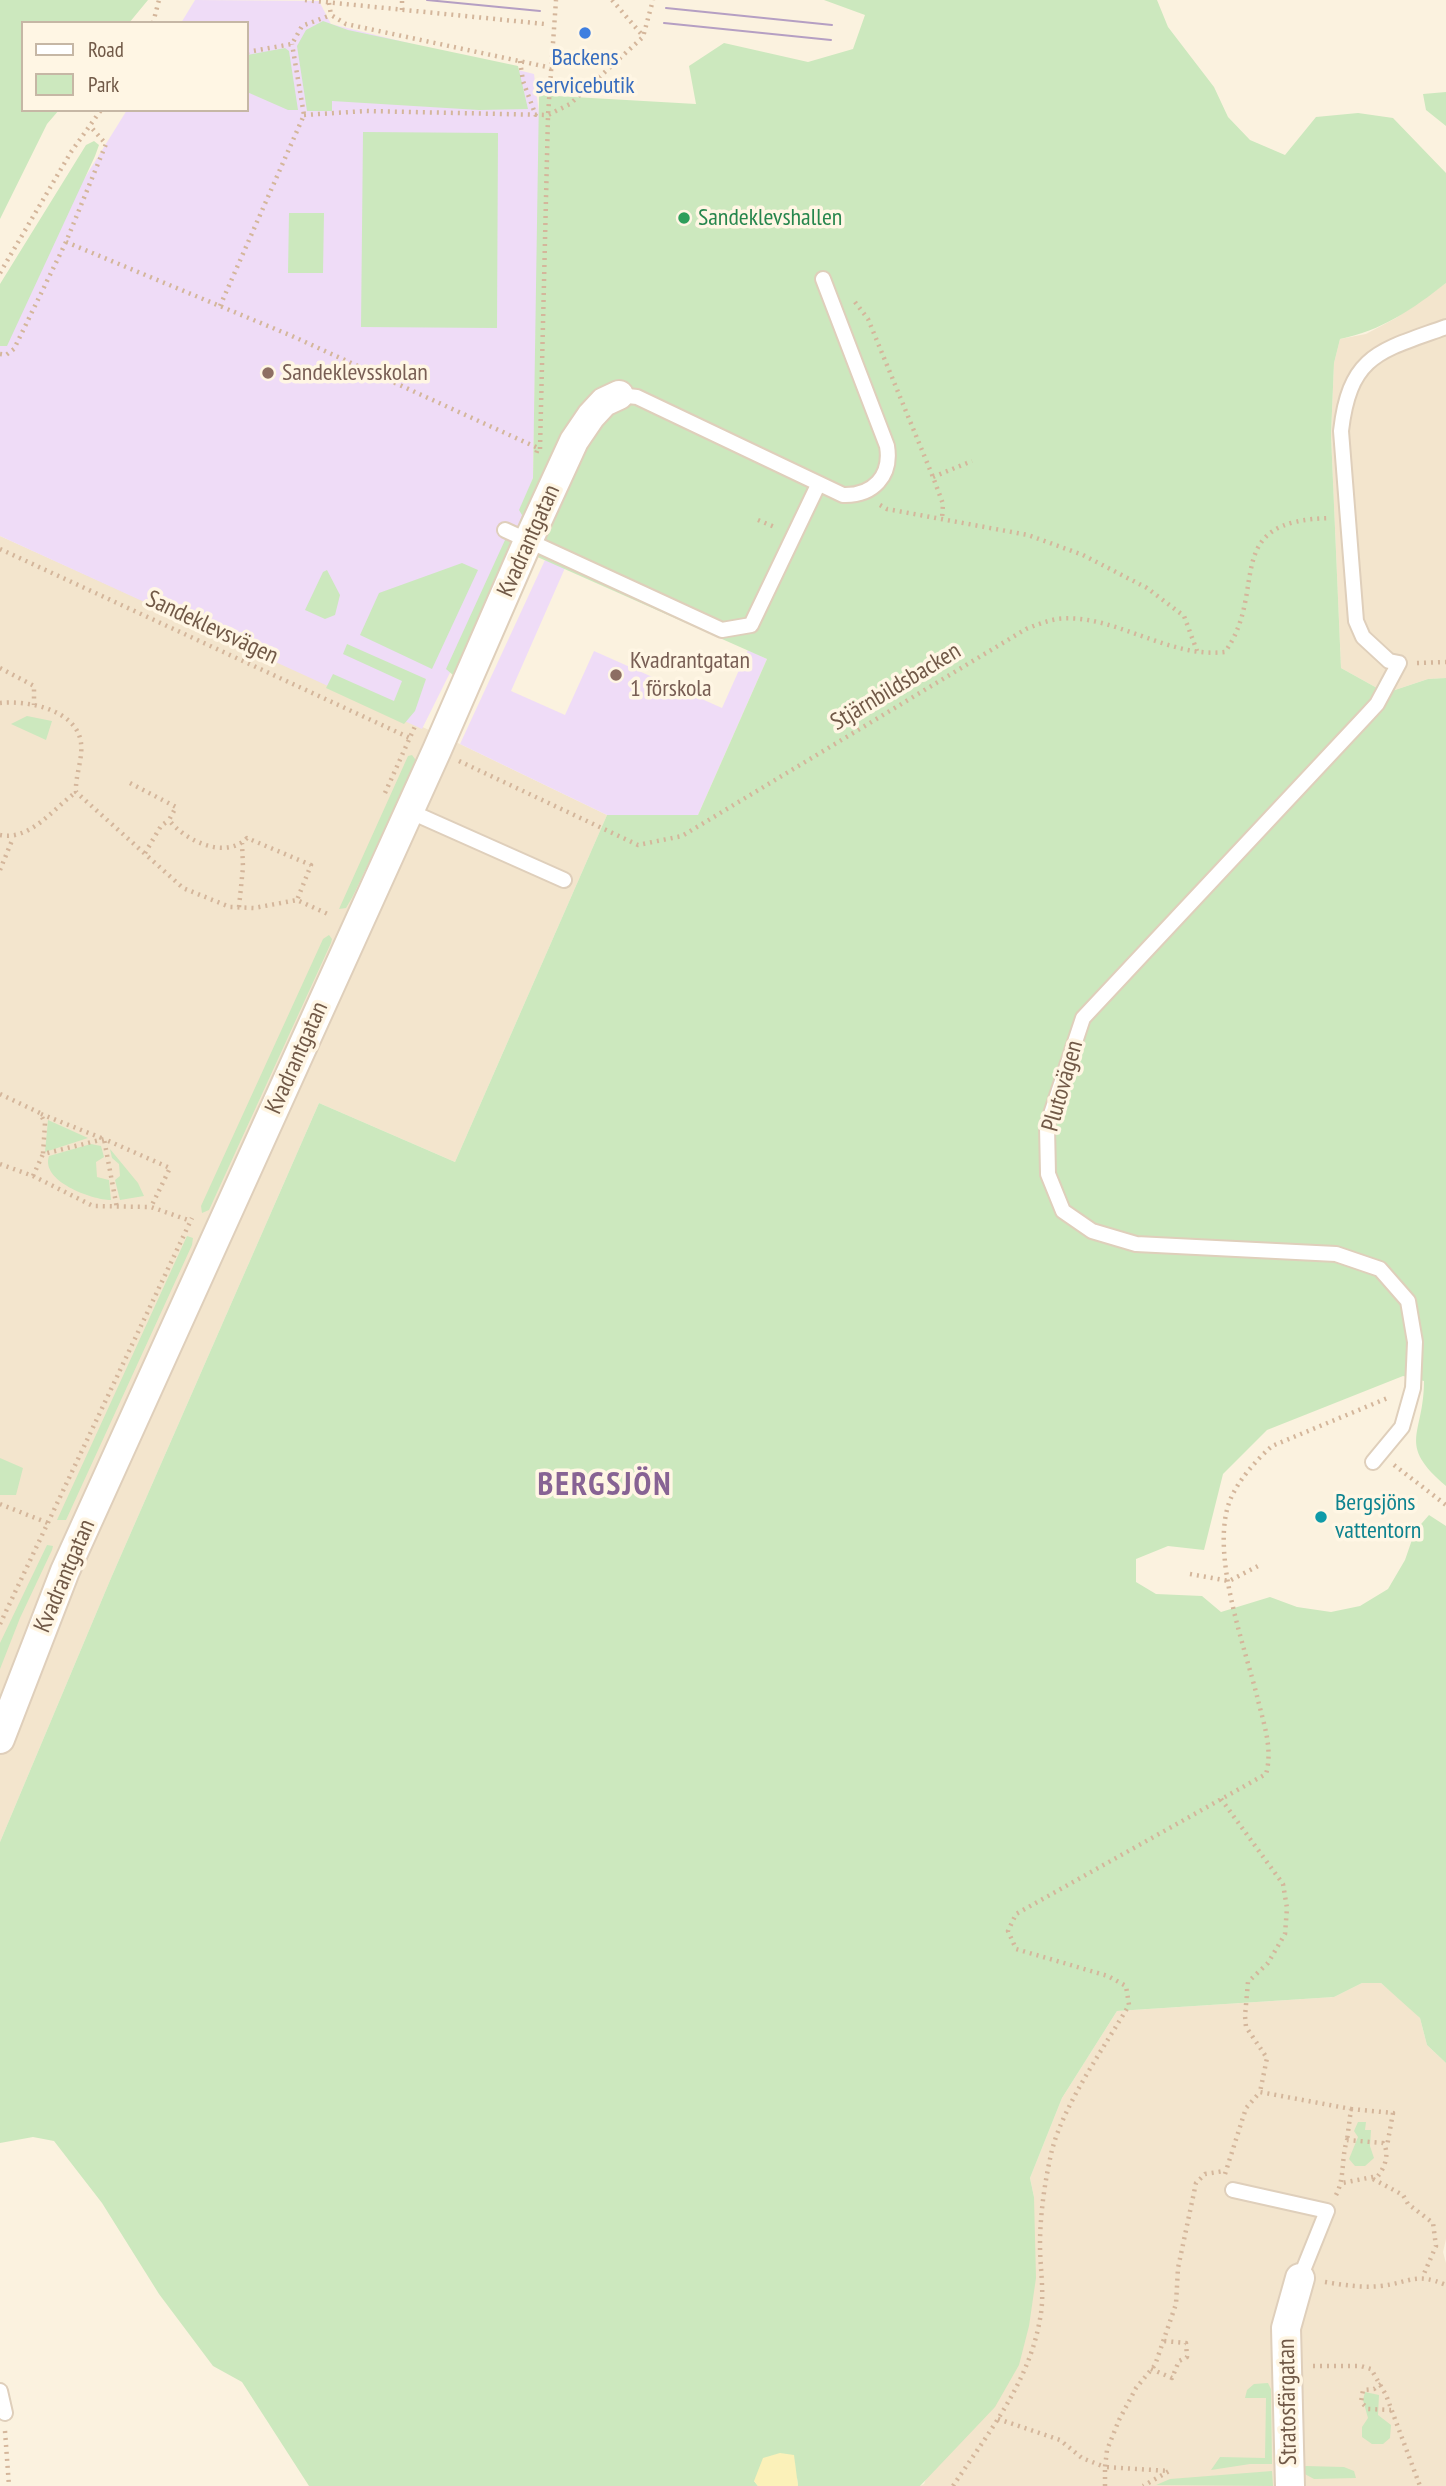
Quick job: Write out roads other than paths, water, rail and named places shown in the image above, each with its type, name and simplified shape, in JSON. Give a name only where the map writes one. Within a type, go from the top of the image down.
[{"type":"street","name":"Kvadrantgatan","points":[[0,1739],[65,1571],[437,750],[516,536],[567,458],[590,415],[604,402],[619,395]]},
{"type":"street","name":"Stratosfärgatan","points":[[1290,2486],[1286,2328],[1300,2278]]},
{"type":"lane","points":[[619,395],[637,397],[818,485],[843,495],[863,494],[884,475],[889,457],[880,424],[823,279]]},
{"type":"lane","name":"Plutovägen","points":[[1377,1457],[1402,1427],[1413,1388],[1415,1342],[1408,1301],[1380,1269],[1336,1254],[1136,1244],[1092,1231],[1063,1211],[1048,1174],[1047,1126],[1083,1018],[1366,718],[1377,704],[1399,663],[1389,661],[1363,637],[1356,621],[1341,431],[1349,387],[1365,365],[1391,347],[1446,327]]},
{"type":"lane","points":[[516,536],[722,630],[751,625],[818,485]]},
{"type":"lane","points":[[409,811],[564,880]]},
{"type":"lane","points":[[1233,2190],[1327,2211],[1300,2278]]},
{"type":"lane","points":[[0,2390],[5,2413]]},
{"type":"tram line","points":[[427,0],[540,11]]},
{"type":"tram line","points":[[666,8],[832,25]]},
{"type":"tram line","points":[[664,23],[831,40]]},
{"type":"place","name":"Backens servicebutik","points":[[585,33]]},
{"type":"place","name":"Sandeklevshallen","points":[[684,218]]},
{"type":"place","name":"Sandeklevsskolan","points":[[268,373]]},
{"type":"place","name":"Kvadrantgatan 1 förskola","points":[[616,675]]},
{"type":"place","name":"Bergsjöns vattentorn","points":[[1321,1517]]},
{"type":"district","name":"BERGSJÖN","points":[[605,1486]]}]
